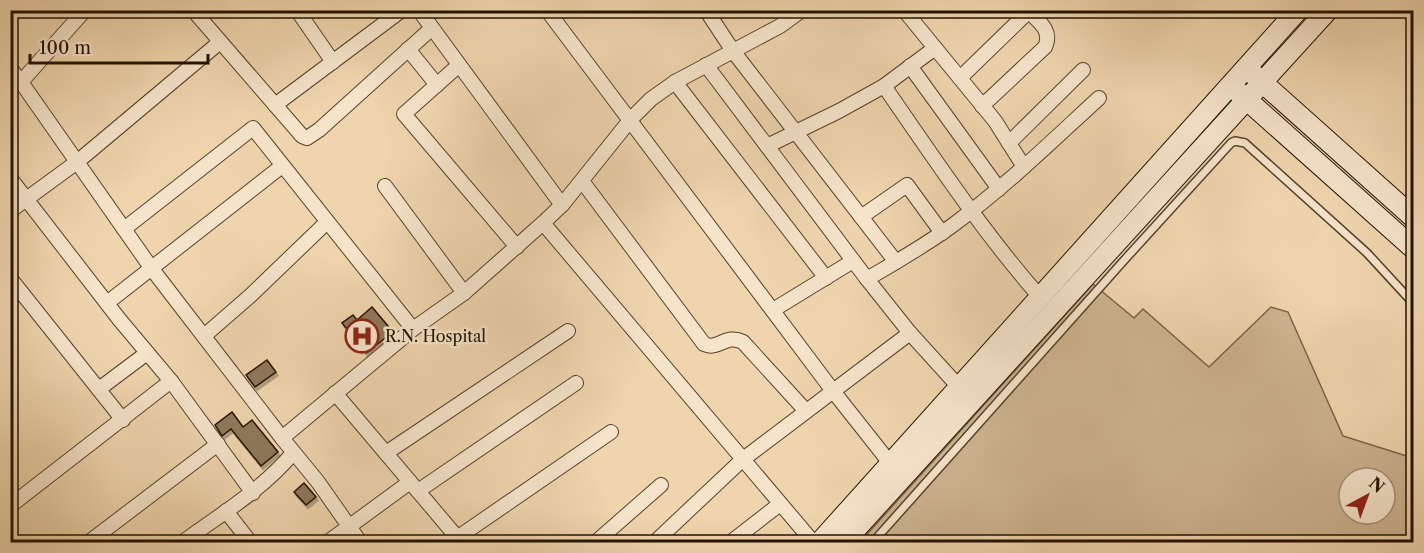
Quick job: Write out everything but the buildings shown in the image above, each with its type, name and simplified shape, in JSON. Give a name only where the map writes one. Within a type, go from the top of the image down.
[{"type":"street","points":[[21,82],[85,10]]},
{"type":"street","points":[[193,10],[302,136],[307,138],[319,130],[432,28]]},
{"type":"street","points":[[275,105],[402,10]]},
{"type":"street","points":[[419,10],[562,205]]},
{"type":"street","points":[[547,10],[631,119],[833,392],[891,463]]},
{"type":"street","points":[[706,10],[733,51],[896,262]]},
{"type":"street","points":[[282,438],[413,329],[464,293],[517,247],[562,205],[631,119],[651,99],[675,82],[780,26],[802,10]]},
{"type":"street","points":[[904,10],[982,105],[1024,167]]},
{"type":"street","points":[[820,543],[1298,10]]},
{"type":"street","points":[[844,543],[1328,10]]},
{"type":"street","points":[[300,11],[333,62]]},
{"type":"street","points":[[960,78],[1028,11],[1047,31],[1049,39],[1045,47],[982,105]]},
{"type":"street","points":[[10,211],[77,162],[220,42]]},
{"type":"street","points":[[767,146],[884,86],[935,48]]},
{"type":"street","points":[[408,49],[437,85]]},
{"type":"street","points":[[459,65],[404,114],[517,247]]},
{"type":"street","points":[[706,65],[867,279],[910,333],[959,387]]},
{"type":"street","points":[[910,66],[999,189]]},
{"type":"street","points":[[10,68],[124,230],[293,453],[318,482],[360,543]]},
{"type":"street","points":[[1246,68],[1413,218]]},
{"type":"street","points":[[1009,143],[1083,70]]},
{"type":"street","points":[[675,82],[826,278]]},
{"type":"street","points":[[884,86],[971,212],[1005,257],[1040,297]]},
{"type":"street","points":[[1231,86],[1413,249]]},
{"type":"street","points":[[867,279],[942,233],[971,212],[1099,98]]},
{"type":"street","points":[[124,230],[253,128],[413,329]]},
{"type":"street","points":[[107,303],[282,166]]},
{"type":"street","points":[[10,178],[171,381],[253,493]]},
{"type":"street","points":[[582,181],[704,344],[709,347],[715,346],[736,338],[743,342],[806,411]]},
{"type":"street","points":[[861,217],[907,185],[942,233]]},
{"type":"street","points":[[385,186],[464,293]]},
{"type":"street","points":[[204,336],[250,296],[327,222]]},
{"type":"street","points":[[543,223],[813,543]]},
{"type":"street","points":[[773,310],[853,261]]},
{"type":"street","points":[[10,278],[123,420]]},
{"type":"street","points":[[386,453],[568,331]]},
{"type":"street","points":[[655,543],[742,460],[910,333]]},
{"type":"street","points":[[99,389],[147,353]]},
{"type":"street","points":[[10,506],[171,381]]},
{"type":"street","points":[[328,543],[576,383]]},
{"type":"street","points":[[335,393],[459,540],[611,432]]},
{"type":"street","points":[[89,543],[218,444]]},
{"type":"street","points":[[183,543],[253,493],[278,472],[293,453]]},
{"type":"street","points":[[596,543],[661,485]]},
{"type":"street","points":[[731,543],[780,504]]},
{"type":"street","points":[[226,511],[250,543]]},
{"type":"lane","points":[[873,543],[1135,249],[1235,141],[1245,143],[1367,253],[1413,304]]},
{"type":"shaded area","points":[[1093,284],[1134,318],[1143,309],[1209,367],[1271,307],[1288,312],[1343,436],[1413,458],[1414,542],[860,542]]},
{"type":"place","name":"R.N. Hospital","points":[[362,336]]}]
